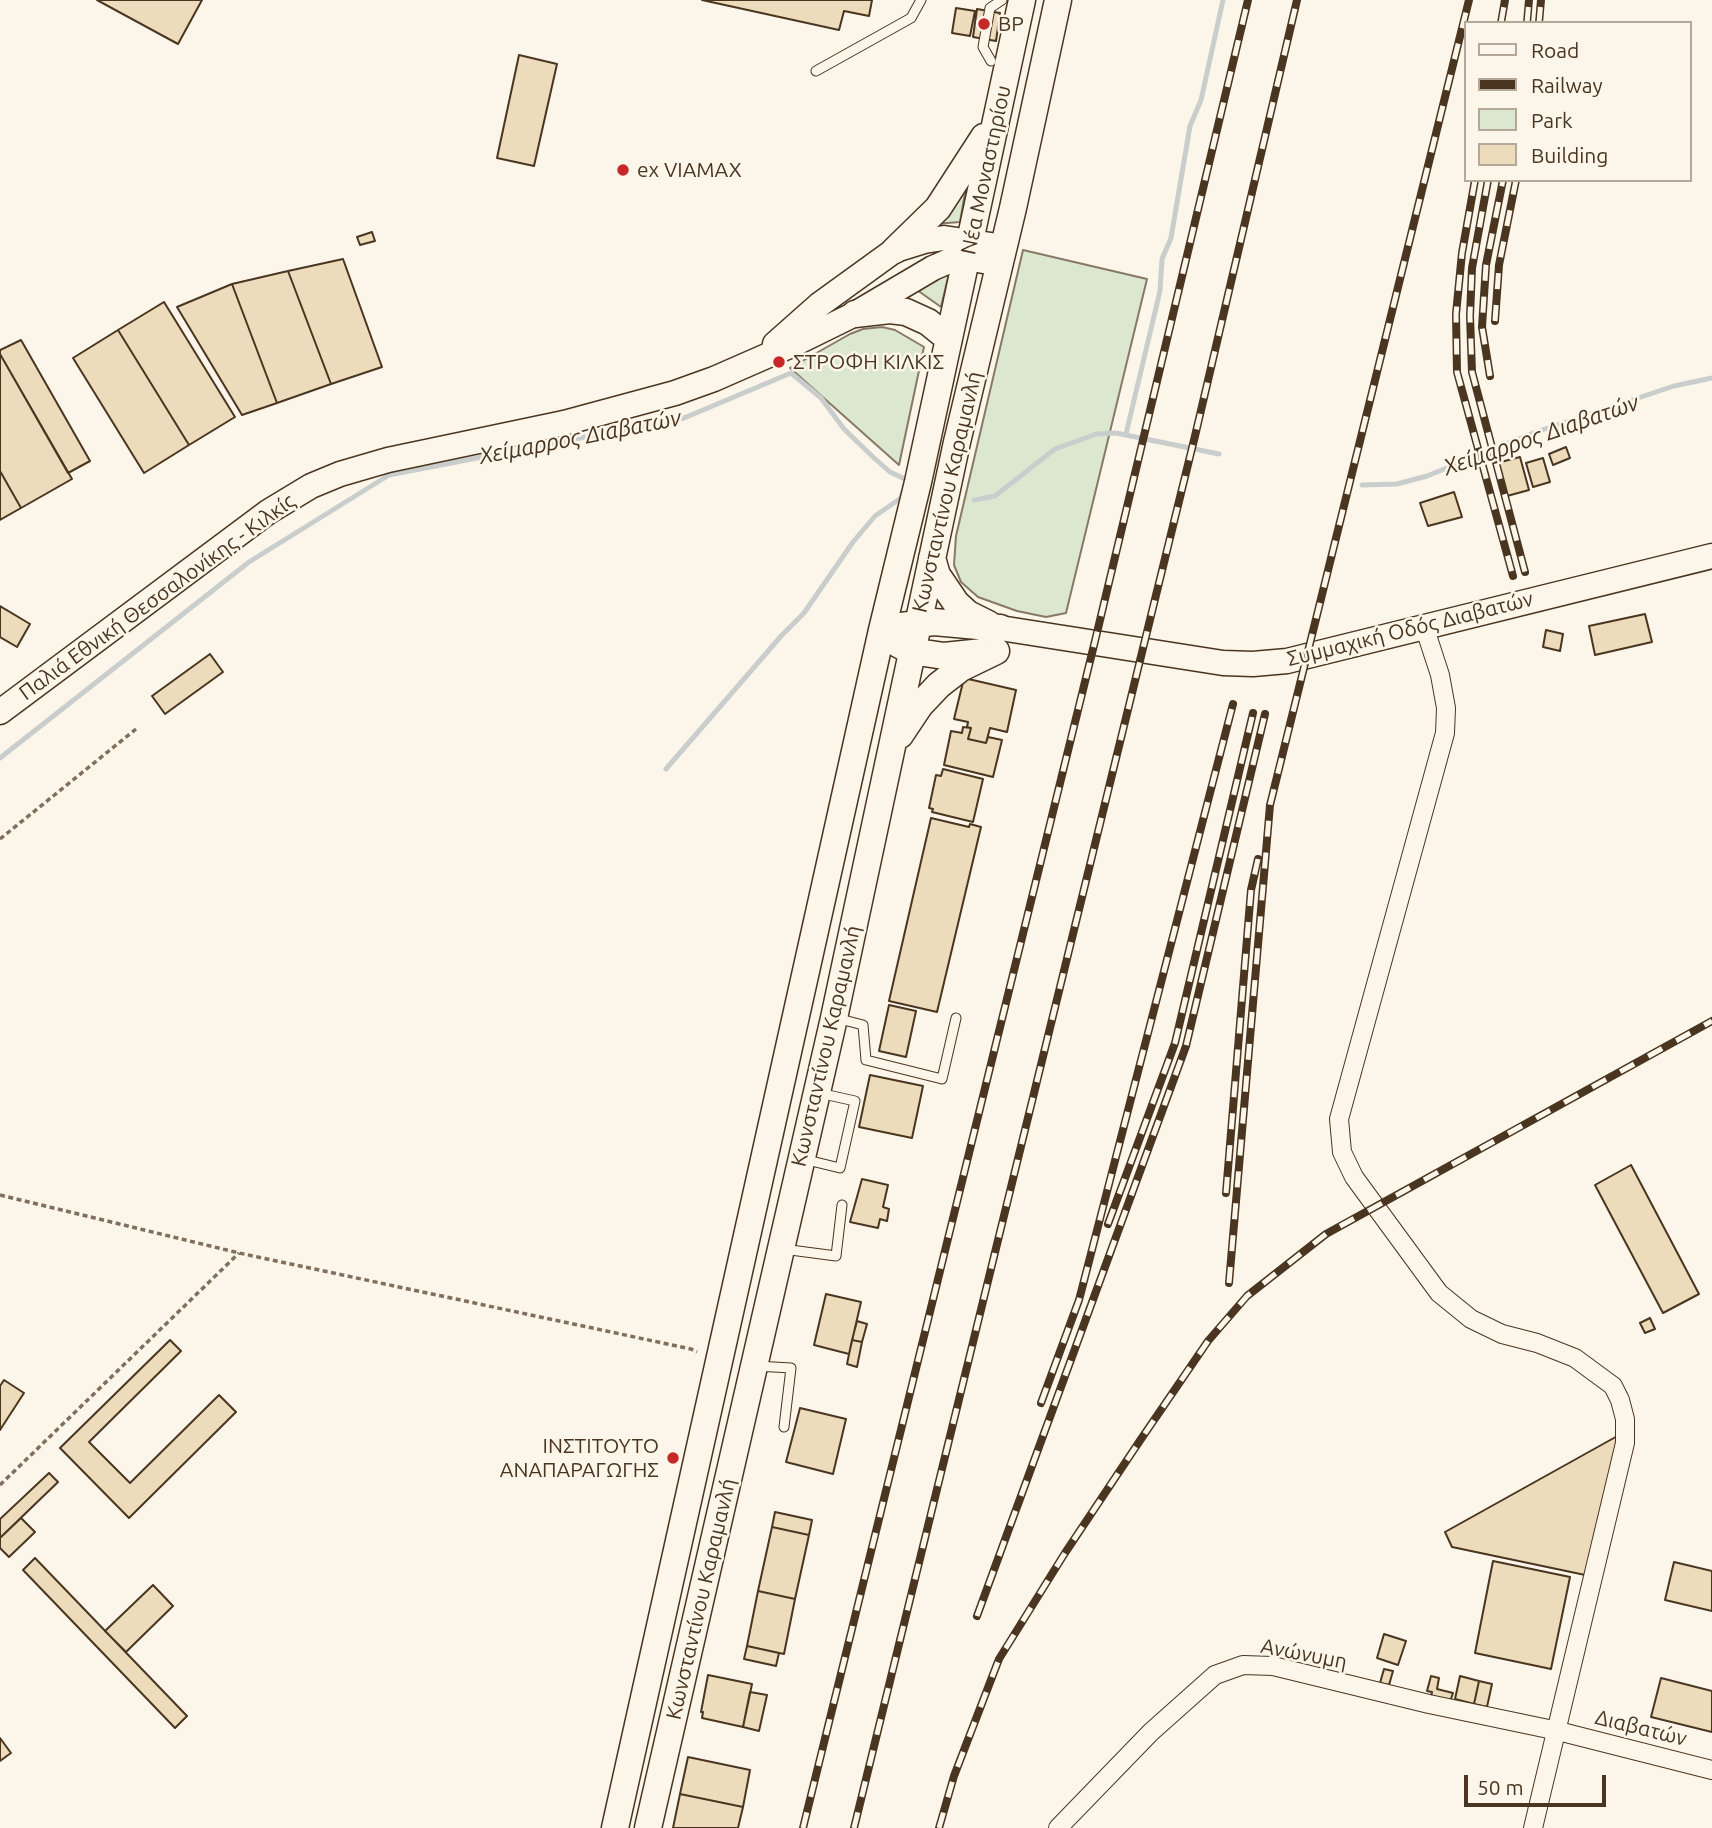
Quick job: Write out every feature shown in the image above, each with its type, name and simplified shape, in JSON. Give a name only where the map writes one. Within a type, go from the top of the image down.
[{"type":"main road","name":"Νέα Μοναστηρίου","points":[[949,339],[1022,0]]},
{"type":"main road","name":"Νέα Μοναστηρίου","points":[[1001,256],[1058,0]]},
{"type":"main road","points":[[895,250],[945,198],[979,146],[999,107]]},
{"type":"main road","name":"Παλιά Εθνική Θεσσαλονίκης - Κιλκίς","points":[[759,359],[819,305],[895,250],[935,239],[1001,256]]},
{"type":"main road","name":"Παλιά Εθνική Θεσσαλονίκης - Κιλκίς","points":[[0,712],[268,512],[311,486],[388,460],[564,423],[675,393],[714,379],[855,314],[969,249]]},
{"type":"main road","name":"Κωνσταντίνου Καραμανλή","points":[[648,1828],[834,1018],[917,623],[1001,256]]},
{"type":"main road","points":[[855,314],[890,310],[906,312],[922,319],[949,339]]},
{"type":"main road","name":"Κωνσταντίνου Καραμανλή","points":[[615,1828],[949,339]]},
{"type":"main road","name":"Συμμαχική Οδός Διαβατών","points":[[998,640],[1063,637],[1182,658],[1253,664],[1306,657],[1712,556]]},
{"type":"main road","points":[[932,558],[937,575],[956,603],[998,640]]},
{"type":"main road","points":[[882,630],[917,623],[954,623],[998,640]]},
{"type":"main road","points":[[882,630],[911,651],[944,656],[998,640]]},
{"type":"main road","points":[[890,751],[904,727],[939,685],[998,640]]},
{"type":"street","points":[[1423,626],[1440,675],[1446,708],[1445,733],[1339,1118],[1342,1152],[1354,1177],[1439,1293],[1471,1319],[1502,1334],[1575,1357],[1613,1386],[1625,1419],[1625,1443],[1533,1828]]},
{"type":"street","name":"Ανώνυμη","points":[[1058,1828],[1151,1732],[1215,1675],[1243,1665],[1273,1666],[1429,1704],[1558,1731]]},
{"type":"street","name":"Διαβατών","points":[[1558,1731],[1712,1770]]},
{"type":"lane","points":[[817,71],[911,18],[921,0]]},
{"type":"lane","points":[[991,61],[983,47],[990,8],[1002,0]]},
{"type":"lane","points":[[834,1018],[863,1025],[866,1060],[942,1079],[956,1018]]},
{"type":"lane","points":[[802,1158],[840,1168],[855,1101],[817,1093]]},
{"type":"lane","points":[[781,1249],[836,1256],[842,1205]]},
{"type":"lane","points":[[755,1366],[791,1368],[784,1427]]},
{"type":"path","points":[[0,839],[136,729]]},
{"type":"path","points":[[0,1195],[239,1252],[691,1349],[719,1364]]},
{"type":"path","points":[[0,1485],[239,1252]]},
{"type":"green space","points":[[966,187],[960,222],[934,224]]},
{"type":"green space","points":[[1023,250],[1147,279],[1066,613],[1046,617],[1017,611],[978,597],[961,582],[954,565],[956,536]]},
{"type":"green space","points":[[949,273],[941,307],[917,290]]},
{"type":"green space","points":[[882,327],[895,330],[924,347],[899,465],[790,368],[850,334],[863,329]]},
{"type":"building","points":[[97,0],[202,0],[178,44]]},
{"type":"building","points":[[702,0],[872,0],[869,16],[844,11],[839,30]]},
{"type":"building","points":[[956,8],[975,11],[970,36],[952,33]]},
{"type":"building","points":[[977,9],[1000,13],[996,41],[973,37]]},
{"type":"building","points":[[519,55],[557,64],[534,166],[497,158]]},
{"type":"building","points":[[372,232],[375,241],[360,245],[357,237]]},
{"type":"building","points":[[343,259],[382,367],[331,384],[288,271]]},
{"type":"building","points":[[288,271],[331,384],[277,403],[232,284]]},
{"type":"building","points":[[232,284],[277,403],[242,415],[177,307]]},
{"type":"building","points":[[164,302],[235,417],[189,445],[118,330]]},
{"type":"building","points":[[118,330],[189,445],[144,473],[73,358]]},
{"type":"building","points":[[21,340],[90,461],[68,473],[0,354],[0,350]]},
{"type":"building","points":[[0,354],[72,479],[21,508],[0,471]]},
{"type":"building","points":[[1566,447],[1570,458],[1553,465],[1549,454]]},
{"type":"building","points":[[1520,457],[1529,490],[1507,496],[1497,463]]},
{"type":"building","points":[[1543,458],[1550,482],[1533,487],[1526,463]]},
{"type":"building","points":[[0,471],[21,508],[0,520]]},
{"type":"building","points":[[1454,492],[1462,517],[1428,526],[1420,503]]},
{"type":"building","points":[[0,606],[30,624],[17,647],[0,637]]},
{"type":"building","points":[[1645,614],[1652,642],[1595,655],[1589,626]]},
{"type":"building","points":[[1546,630],[1563,634],[1560,651],[1543,647]]},
{"type":"building","points":[[210,654],[223,672],[165,714],[152,696]]},
{"type":"building","points":[[964,678],[1016,690],[1007,732],[990,728],[986,743],[968,739],[971,728],[967,727],[968,722],[954,719]]},
{"type":"building","points":[[963,727],[971,728],[968,739],[986,743],[988,737],[1002,740],[993,777],[944,765],[951,731],[962,733]]},
{"type":"building","points":[[943,769],[983,779],[973,822],[932,812],[933,809],[929,808],[936,775],[941,776]]},
{"type":"building","points":[[931,818],[969,827],[970,824],[981,827],[937,1012],[889,1001]]},
{"type":"building","points":[[889,1005],[916,1011],[906,1057],[879,1051]]},
{"type":"building","points":[[870,1075],[923,1086],[912,1138],[859,1127]]},
{"type":"building","points":[[1631,1165],[1699,1294],[1663,1313],[1595,1185]]},
{"type":"building","points":[[862,1179],[888,1185],[883,1207],[889,1209],[887,1221],[880,1219],[878,1228],[850,1222]]},
{"type":"building","points":[[826,1294],[861,1302],[849,1354],[814,1345]]},
{"type":"building","points":[[1650,1318],[1655,1329],[1645,1333],[1640,1323]]},
{"type":"building","points":[[857,1321],[867,1324],[862,1342],[852,1340]]},
{"type":"building","points":[[170,1340],[181,1351],[89,1442],[130,1483],[219,1395],[236,1412],[129,1518],[60,1448]]},
{"type":"building","points":[[852,1340],[862,1342],[857,1367],[847,1364]]},
{"type":"building","points":[[4,1380],[24,1393],[0,1430],[0,1386]]},
{"type":"building","points":[[800,1408],[846,1419],[833,1474],[786,1462]]},
{"type":"building","points":[[1621,1434],[1590,1576],[1452,1547],[1445,1532]]},
{"type":"building","points":[[49,1473],[58,1482],[0,1538],[0,1519]]},
{"type":"building","points":[[775,1512],[812,1520],[809,1535],[772,1527]]},
{"type":"building","points":[[21,1518],[35,1532],[9,1557],[0,1548],[0,1538]]},
{"type":"building","points":[[772,1527],[809,1535],[795,1599],[758,1591]]},
{"type":"building","points":[[35,1558],[187,1716],[175,1728],[23,1570]]},
{"type":"building","points":[[1493,1561],[1570,1577],[1551,1669],[1475,1653]]},
{"type":"building","points":[[1674,1562],[1712,1571],[1712,1611],[1665,1600]]},
{"type":"building","points":[[153,1585],[173,1606],[126,1652],[105,1631]]},
{"type":"building","points":[[758,1591],[795,1599],[784,1654],[747,1646]]},
{"type":"building","points":[[1384,1634],[1406,1641],[1398,1665],[1377,1658]]},
{"type":"building","points":[[747,1646],[779,1653],[776,1666],[744,1659]]},
{"type":"building","points":[[1384,1669],[1393,1671],[1389,1685],[1380,1683]]},
{"type":"building","points":[[708,1675],[752,1684],[743,1727],[702,1718]]},
{"type":"building","points":[[1431,1676],[1439,1678],[1437,1689],[1453,1693],[1450,1702],[1431,1697],[1432,1692],[1427,1691]]},
{"type":"building","points":[[1460,1676],[1479,1681],[1474,1704],[1455,1699]]},
{"type":"building","points":[[1661,1678],[1712,1691],[1712,1732],[1651,1717]]},
{"type":"building","points":[[1479,1681],[1492,1684],[1487,1707],[1474,1704]]},
{"type":"building","points":[[750,1692],[767,1695],[759,1731],[743,1727]]},
{"type":"building","points":[[0,1738],[11,1753],[0,1761]]},
{"type":"building","points":[[688,1757],[750,1770],[743,1807],[680,1794]]},
{"type":"building","points":[[680,1794],[743,1807],[738,1828],[673,1828]]},
{"type":"waterway","points":[[1126,434],[1160,291],[1162,259],[1171,238],[1190,126],[1201,100],[1223,0]]},
{"type":"waterway","name":"Χείμαρρος Διαβατών","points":[[0,758],[249,562],[389,475],[684,418],[791,373],[821,398],[844,429],[873,457],[890,472],[907,480],[906,483]]},
{"type":"waterway","name":"Χείμαρρος Διαβατών","points":[[1362,485],[1397,484],[1427,476],[1536,432],[1674,386],[1712,378]]},
{"type":"waterway","name":"Χείμαρρος Διαβατών","points":[[974,500],[995,496],[1055,449],[1096,434],[1116,433],[1219,454]]},
{"type":"waterway","name":"Χείμαρρος Διαβατών","points":[[666,769],[804,613],[853,542],[875,516],[901,498],[903,492]]},
{"type":"railway","points":[[803,1828],[1095,641],[1248,0]]},
{"type":"railway","points":[[854,1828],[1195,436],[1297,0]]},
{"type":"railway","points":[[1229,1283],[1270,805],[1469,0]]},
{"type":"railway","points":[[1501,21],[1505,0]]},
{"type":"railway","points":[[1527,21],[1529,0]]},
{"type":"railway","points":[[1539,21],[1541,0]]},
{"type":"railway","points":[[1475,182],[1462,253],[1456,314],[1457,372],[1513,576]]},
{"type":"railway","points":[[1488,182],[1472,268],[1472,372],[1525,572]]},
{"type":"railway","points":[[1490,376],[1482,327],[1486,265],[1503,182]]},
{"type":"railway","points":[[1495,321],[1499,265],[1516,182]]},
{"type":"railway","points":[[1041,1403],[1079,1300],[1233,704]]},
{"type":"railway","points":[[1108,1224],[1175,1043],[1253,713]]},
{"type":"railway","points":[[977,1616],[1186,1046],[1265,714]]},
{"type":"railway","points":[[1226,1193],[1251,890],[1258,859]]},
{"type":"railway","points":[[939,1828],[954,1776],[999,1659],[1065,1553],[1208,1341],[1247,1296],[1326,1234],[1712,1021]]},
{"type":"place","name":"BP","points":[[984,24]]},
{"type":"place","name":"ex VIAMAX","points":[[623,170]]},
{"type":"place","name":"ΣΤΡΟΦΗ ΚΙΛΚΙΣ","points":[[779,362]]},
{"type":"place","name":"ΙΝΣΤΙΤΟΥΤΟ ΑΝΑΠΑΡΑΓΩΓΗΣ","points":[[673,1458]]}]
